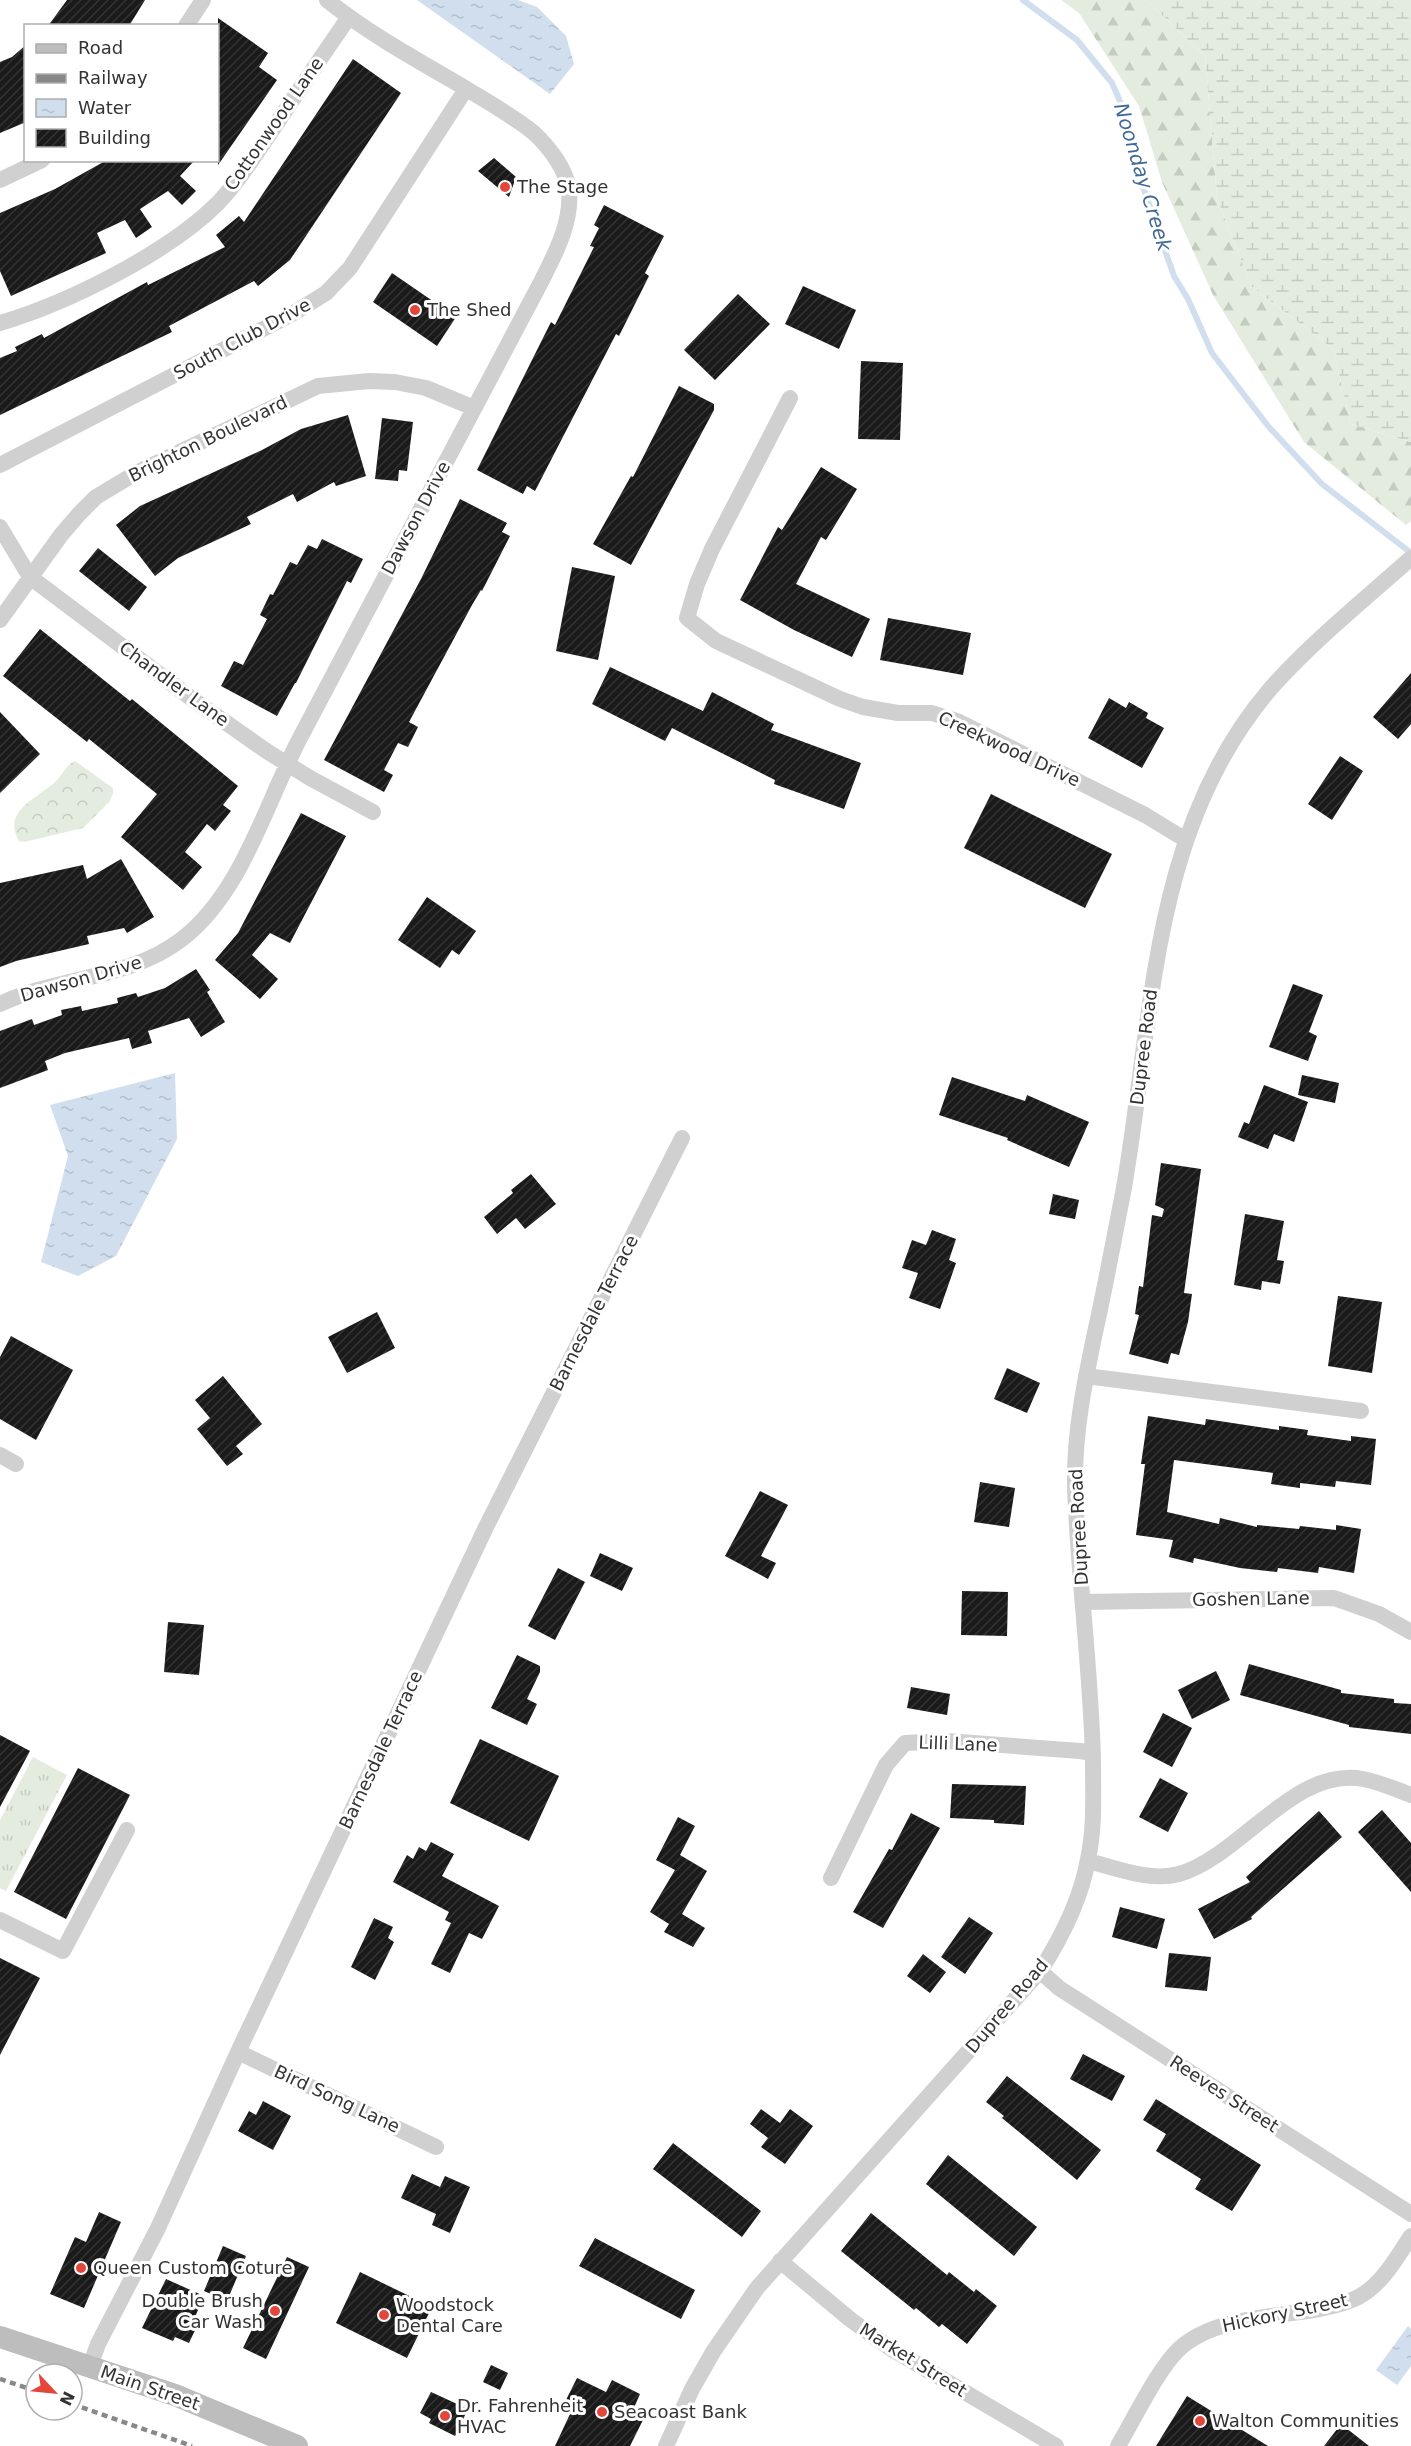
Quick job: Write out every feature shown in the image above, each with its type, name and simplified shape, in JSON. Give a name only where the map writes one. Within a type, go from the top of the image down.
[{"type":"main road","name":"Main Street","points":[[0,2337],[205,2407],[297,2446]]},
{"type":"street","points":[[187,24],[203,0]]},
{"type":"street","name":"Dawson Drive","points":[[0,1004],[25,993],[123,969],[146,961],[183,939],[214,907],[240,864],[288,764],[556,252],[565,226],[569,189],[563,172],[535,134],[349,17],[327,0]]},
{"type":"street","name":"Cottonwood Lane","points":[[0,323],[53,304],[107,278],[170,243],[196,223],[239,178],[349,17]]},
{"type":"street","name":"South Club Drive","points":[[0,465],[303,309],[326,293],[350,268],[466,89]]},
{"type":"street","points":[[0,180],[38,162]]},
{"type":"street","name":"Brighton Boulevard","points":[[0,621],[30,577],[79,514],[111,487],[135,473],[318,386],[369,381],[395,382],[426,388],[474,408]]},
{"type":"street","name":"Creekwood Drive","points":[[790,398],[712,549],[697,584],[687,618],[716,641],[840,699],[863,707],[898,713],[932,713],[957,721],[1145,815],[1186,840]]},
{"type":"street","name":"Chandler Lane","points":[[0,527],[30,577],[195,700],[288,764],[373,812]]},
{"type":"street","name":"Dupree Road","points":[[666,2446],[692,2389],[734,2318],[780,2260],[1040,1971],[1059,1941],[1088,1861],[1092,1827],[1092,1753],[1075,1476],[1077,1435],[1086,1376],[1128,1162],[1151,986],[1161,933],[1186,840],[1201,798],[1244,724],[1271,688],[1294,665],[1411,558]]},
{"type":"street","name":"Barnesdale Terrace","points":[[90,2366],[98,2344],[158,2229],[238,2052],[486,1527],[682,1138]]},
{"type":"street","points":[[1086,1376],[1361,1411]]},
{"type":"street","points":[[0,1455],[16,1464]]},
{"type":"street","name":"Goshen Lane","points":[[1083,1602],[1334,1598],[1379,1614],[1411,1632]]},
{"type":"street","name":"Lilli Lane","points":[[831,1878],[886,1765],[904,1743],[947,1741],[1080,1750],[1092,1753]]},
{"type":"street","points":[[1088,1861],[1134,1873],[1155,1876],[1178,1874],[1197,1866],[1221,1851],[1300,1792],[1331,1780],[1362,1778],[1411,1795]]},
{"type":"street","points":[[0,1920],[63,1951],[127,1830]]},
{"type":"street","name":"Reeves Street","points":[[1040,1971],[1059,1988],[1411,2214]]},
{"type":"street","name":"Bird Song Lane","points":[[238,2052],[436,2147]]},
{"type":"street","name":"Hickory Street","points":[[1118,2446],[1167,2362],[1179,2349],[1210,2330],[1230,2324],[1335,2306],[1353,2300],[1370,2290],[1411,2236]]},
{"type":"street","name":"Market Street","points":[[780,2260],[851,2320],[890,2348],[1056,2446]]},
{"type":"green space","points":[[1061,0],[1146,0],[1205,56],[1217,198],[1251,286],[1333,349],[1351,424],[1411,442],[1411,521],[1406,525],[1304,442],[1213,295],[1162,182],[1139,106],[1079,13]]},
{"type":"green space","points":[[1146,0],[1411,0],[1411,442],[1351,424],[1333,349],[1251,286],[1217,198],[1205,56]]},
{"type":"green space","points":[[75,761],[113,788],[109,802],[83,828],[24,842],[19,841],[15,830],[18,813],[56,781]]},
{"type":"green space","points":[[33,1757],[67,1775],[6,1891],[0,1888],[0,1820]]},
{"type":"water","points":[[417,0],[518,0],[537,7],[566,36],[574,64],[550,94]]},
{"type":"water","points":[[175,1073],[177,1139],[116,1256],[78,1276],[41,1262],[68,1156],[50,1105]]},
{"type":"water","points":[[1408,2326],[1411,2329],[1411,2366],[1397,2385],[1376,2370]]},
{"type":"building","points":[[67,0],[145,0],[130,24],[49,24]]},
{"type":"building","points":[[218,18],[268,53],[259,67],[277,80],[218,165],[219,24]]},
{"type":"building","points":[[24,47],[24,123],[0,133],[0,62],[12,57]]},
{"type":"building","points":[[353,59],[401,93],[290,260],[258,286],[254,281],[169,326],[172,332],[0,415],[0,358],[17,351],[15,347],[42,334],[44,338],[147,282],[148,285],[225,247],[216,235],[239,216],[244,222]]},
{"type":"building","name":"The Stage","points":[[494,158],[516,177],[509,197],[478,171]]},
{"type":"building","points":[[103,162],[193,162],[180,176],[196,191],[182,205],[168,191],[140,209],[152,227],[136,238],[125,220],[97,233],[106,253],[11,296],[0,271],[0,213],[55,189]]},
{"type":"building","points":[[604,205],[664,236],[645,273],[649,276],[619,336],[616,334],[535,491],[527,486],[523,494],[477,470],[551,322],[555,325],[594,247],[590,246],[599,228],[594,225]]},
{"type":"building","name":"The Shed","points":[[392,273],[456,317],[437,346],[373,302]]},
{"type":"building","points":[[803,286],[856,310],[839,349],[785,324]]},
{"type":"building","points":[[738,294],[770,324],[715,380],[684,350]]},
{"type":"building","points":[[861,361],[903,363],[900,440],[858,439]]},
{"type":"building","points":[[679,386],[714,404],[714,410],[631,565],[593,544],[631,476],[633,477]]},
{"type":"building","points":[[348,415],[366,476],[336,486],[334,482],[297,502],[293,494],[247,517],[251,524],[178,558],[155,576],[116,525],[140,506],[262,450],[301,429]]},
{"type":"building","points":[[382,418],[413,422],[407,471],[399,470],[398,481],[375,479]]},
{"type":"building","points":[[821,467],[857,489],[826,540],[821,537],[796,584],[870,619],[852,657],[794,630],[740,600],[778,527],[782,530]]},
{"type":"building","points":[[460,499],[507,523],[502,532],[510,536],[409,722],[418,727],[408,747],[398,743],[384,770],[393,775],[384,792],[324,760],[421,579]]},
{"type":"building","points":[[322,539],[363,559],[351,583],[347,581],[277,716],[221,686],[234,661],[243,665],[267,619],[260,615],[290,562],[297,565],[308,545],[317,549]]},
{"type":"building","points":[[98,548],[147,587],[129,611],[79,571]]},
{"type":"building","points":[[572,567],[615,576],[598,660],[556,651]]},
{"type":"building","points":[[888,618],[971,633],[963,675],[880,660]]},
{"type":"building","points":[[40,629],[130,701],[132,699],[238,786],[223,805],[231,811],[215,831],[207,824],[185,852],[202,867],[183,890],[121,837],[157,794],[89,739],[87,742],[3,676]]},
{"type":"building","points":[[610,667],[703,711],[712,692],[774,724],[771,730],[861,763],[844,809],[774,784],[775,780],[672,728],[665,741],[592,704]]},
{"type":"building","points":[[1411,673],[1411,724],[1398,739],[1373,717]]},
{"type":"building","points":[[1109,698],[1126,708],[1129,702],[1148,713],[1146,718],[1164,728],[1142,768],[1088,738]]},
{"type":"building","points":[[0,712],[40,754],[0,793]]},
{"type":"building","points":[[1340,756],[1363,771],[1332,820],[1308,804]]},
{"type":"building","points":[[991,794],[1112,854],[1085,908],[964,848]]},
{"type":"building","points":[[301,813],[346,836],[290,943],[270,933],[252,955],[278,979],[260,999],[215,960],[238,933]]},
{"type":"building","points":[[121,859],[154,917],[127,933],[124,928],[87,936],[89,944],[16,961],[0,967],[0,883],[83,865],[87,879]]},
{"type":"building","points":[[427,897],[476,931],[459,955],[452,950],[440,968],[398,940]]},
{"type":"building","points":[[196,969],[210,990],[207,992],[225,1022],[201,1037],[189,1018],[148,1031],[152,1043],[132,1049],[129,1038],[65,1053],[45,1061],[48,1070],[0,1088],[0,1031],[32,1019],[34,1025],[62,1015],[61,1010],[81,1006],[82,1011],[118,1003],[117,998],[136,993],[138,997],[165,988]]},
{"type":"building","points":[[1293,984],[1323,995],[1309,1032],[1317,1036],[1308,1061],[1269,1047]]},
{"type":"building","points":[[1302,1075],[1339,1083],[1335,1103],[1298,1095]]},
{"type":"building","points":[[952,1077],[1025,1101],[1027,1095],[1089,1122],[1069,1167],[1007,1140],[1008,1138],[939,1115]]},
{"type":"building","points":[[1264,1085],[1308,1102],[1294,1142],[1274,1134],[1268,1149],[1238,1137],[1244,1122],[1249,1124]]},
{"type":"building","points":[[1161,1163],[1201,1169],[1184,1293],[1192,1294],[1188,1322],[1179,1355],[1171,1353],[1168,1364],[1129,1354],[1139,1315],[1135,1314],[1139,1286],[1143,1287],[1152,1215],[1162,1217],[1164,1209],[1155,1205]]},
{"type":"building","points":[[531,1174],[556,1204],[525,1229],[516,1218],[497,1234],[484,1217],[513,1193],[511,1190]]},
{"type":"building","points":[[1053,1194],[1079,1200],[1075,1219],[1049,1214]]},
{"type":"building","points":[[1245,1214],[1284,1221],[1277,1260],[1284,1261],[1280,1284],[1262,1281],[1261,1290],[1234,1285]]},
{"type":"building","points":[[932,1230],[956,1239],[949,1260],[956,1263],[940,1309],[909,1298],[918,1273],[902,1268],[912,1240],[926,1245]]},
{"type":"building","points":[[1338,1296],[1382,1302],[1372,1373],[1328,1366]]},
{"type":"building","points":[[377,1312],[395,1348],[347,1373],[328,1337]]},
{"type":"building","points":[[11,1336],[73,1370],[36,1440],[0,1419],[0,1357]]},
{"type":"building","points":[[1007,1368],[1040,1383],[1027,1413],[994,1399]]},
{"type":"building","points":[[223,1376],[262,1424],[236,1446],[243,1454],[227,1466],[197,1429],[210,1418],[195,1400]]},
{"type":"building","points":[[1148,1416],[1205,1425],[1206,1419],[1279,1430],[1279,1426],[1308,1430],[1307,1435],[1351,1441],[1351,1436],[1376,1439],[1371,1485],[1336,1481],[1335,1487],[1300,1483],[1300,1488],[1271,1484],[1273,1473],[1174,1460],[1167,1512],[1219,1524],[1220,1518],[1257,1527],[1257,1525],[1299,1529],[1300,1526],[1336,1530],[1336,1525],[1361,1529],[1354,1573],[1319,1567],[1318,1573],[1278,1568],[1277,1572],[1240,1568],[1194,1558],[1193,1563],[1169,1557],[1173,1540],[1136,1535],[1145,1464],[1141,1464]]},
{"type":"building","points":[[980,1482],[1015,1488],[1009,1527],[974,1522]]},
{"type":"building","points":[[760,1491],[788,1505],[761,1556],[776,1563],[768,1579],[725,1556]]},
{"type":"building","points":[[600,1553],[633,1568],[622,1591],[590,1576]]},
{"type":"building","points":[[558,1568],[585,1582],[555,1640],[528,1626]]},
{"type":"building","points":[[962,1591],[1008,1592],[1007,1636],[961,1635]]},
{"type":"building","points":[[168,1622],[204,1625],[199,1675],[164,1672]]},
{"type":"building","points":[[517,1655],[540,1666],[540,1672],[527,1699],[537,1704],[527,1725],[491,1708]]},
{"type":"building","points":[[1249,1664],[1341,1690],[1341,1693],[1394,1699],[1394,1703],[1411,1704],[1411,1734],[1349,1727],[1349,1725],[1240,1695]]},
{"type":"building","points":[[1216,1671],[1230,1700],[1192,1719],[1178,1690]]},
{"type":"building","points":[[911,1687],[950,1694],[947,1715],[907,1708]]},
{"type":"building","points":[[1163,1713],[1192,1728],[1172,1767],[1143,1752]]},
{"type":"building","points":[[0,1735],[30,1751],[0,1807]]},
{"type":"building","points":[[480,1739],[559,1776],[529,1841],[450,1803]]},
{"type":"building","points":[[78,1768],[130,1795],[66,1919],[14,1892]]},
{"type":"building","points":[[1160,1778],[1188,1793],[1168,1832],[1139,1817]]},
{"type":"building","points":[[952,1784],[1026,1786],[1024,1825],[994,1823],[994,1820],[950,1818]]},
{"type":"building","points":[[1382,1810],[1411,1843],[1411,1892],[1358,1832]]},
{"type":"building","points":[[1319,1811],[1342,1837],[1251,1917],[1252,1919],[1214,1939],[1198,1909],[1250,1882],[1246,1877]]},
{"type":"building","points":[[911,1813],[940,1828],[883,1928],[853,1912],[889,1849],[892,1850]]},
{"type":"building","points":[[678,1817],[695,1826],[680,1855],[707,1871],[682,1914],[705,1928],[693,1947],[664,1932],[669,1924],[650,1912],[675,1870],[656,1860]]},
{"type":"building","points":[[431,1842],[454,1854],[442,1876],[499,1906],[482,1939],[469,1933],[450,1973],[431,1964],[451,1923],[445,1920],[449,1912],[393,1882],[407,1855],[413,1859],[419,1847],[426,1851]]},
{"type":"building","points":[[1120,1907],[1165,1919],[1157,1949],[1112,1937]]},
{"type":"building","points":[[969,1917],[993,1933],[965,1974],[941,1957]]},
{"type":"building","points":[[374,1918],[393,1927],[388,1938],[394,1942],[375,1980],[351,1967]]},
{"type":"building","points":[[1169,1953],[1211,1957],[1207,1991],[1165,1987]]},
{"type":"building","points":[[923,1954],[946,1972],[930,1993],[907,1976]]},
{"type":"building","points":[[0,1958],[40,1978],[0,2055]]},
{"type":"building","points":[[1083,2054],[1125,2076],[1112,2101],[1070,2079]]},
{"type":"building","points":[[1007,2076],[1101,2150],[1077,2180],[986,2102]]},
{"type":"building","points":[[1156,2099],[1261,2165],[1232,2211],[1195,2189],[1201,2179],[1156,2151],[1166,2134],[1143,2120]]},
{"type":"building","points":[[263,2101],[291,2116],[273,2150],[238,2131],[249,2111],[256,2115]]},
{"type":"building","points":[[761,2109],[780,2123],[790,2109],[813,2126],[785,2164],[761,2147],[768,2138],[750,2124]]},
{"type":"building","points":[[673,2143],[761,2211],[742,2237],[653,2169]]},
{"type":"building","points":[[948,2155],[1037,2227],[1014,2256],[926,2184]]},
{"type":"building","points":[[412,2174],[440,2187],[445,2176],[470,2187],[450,2233],[432,2225],[436,2214],[401,2198]]},
{"type":"building","name":"Queen Custom Coture","points":[[99,2212],[121,2222],[84,2308],[50,2294],[75,2237],[86,2242]]},
{"type":"building","points":[[871,2213],[947,2275],[949,2272],[974,2292],[976,2289],[997,2306],[967,2344],[942,2324],[939,2327],[916,2308],[914,2310],[841,2251]]},
{"type":"building","points":[[595,2238],[695,2290],[681,2319],[579,2266]]},
{"type":"building","points":[[223,2246],[246,2256],[227,2301],[204,2291]]},
{"type":"building","name":"Double Brush Car Wash","points":[[287,2257],[309,2267],[266,2359],[243,2348]]},
{"type":"building","name":"Woodstock Dental Care","points":[[360,2272],[432,2307],[407,2358],[336,2323]]},
{"type":"building","points":[[166,2279],[204,2296],[192,2324],[197,2326],[189,2343],[175,2337],[173,2341],[142,2328]]},
{"type":"building","points":[[491,2365],[508,2373],[500,2390],[483,2382]]},
{"type":"building","name":"Seacoast Bank","points":[[577,2378],[606,2392],[612,2380],[640,2394],[633,2410],[645,2416],[630,2446],[555,2446],[570,2414],[561,2410]]},
{"type":"building","name":"Dr. Fahrenheit HVAC","points":[[431,2392],[468,2409],[455,2436],[429,2423],[431,2419],[420,2413]]},
{"type":"building","name":"Walton Communities","points":[[1187,2396],[1268,2446],[1156,2446]]},
{"type":"building","name":"Walton Communities","points":[[1341,2424],[1369,2446],[1324,2446]]},
{"type":"waterway","name":"Noonday Creek","points":[[1023,0],[1077,40],[1112,83],[1129,122],[1136,167],[1174,276],[1188,299],[1212,353],[1268,426],[1322,484],[1411,553]]},
{"type":"railway","points":[[0,2379],[24,2387]]},
{"type":"railway","points":[[84,2408],[192,2446]]},
{"type":"place","name":"The Stage","points":[[505,187]]},
{"type":"place","name":"The Shed","points":[[415,310]]},
{"type":"place","name":"Queen Custom Coture","points":[[81,2268]]},
{"type":"place","name":"Double Brush Car Wash","points":[[275,2311]]},
{"type":"place","name":"Woodstock Dental Care","points":[[384,2315]]},
{"type":"place","name":"Seacoast Bank","points":[[602,2412]]},
{"type":"place","name":"Dr. Fahrenheit HVAC","points":[[445,2416]]},
{"type":"place","name":"Walton Communities","points":[[1200,2421]]}]
